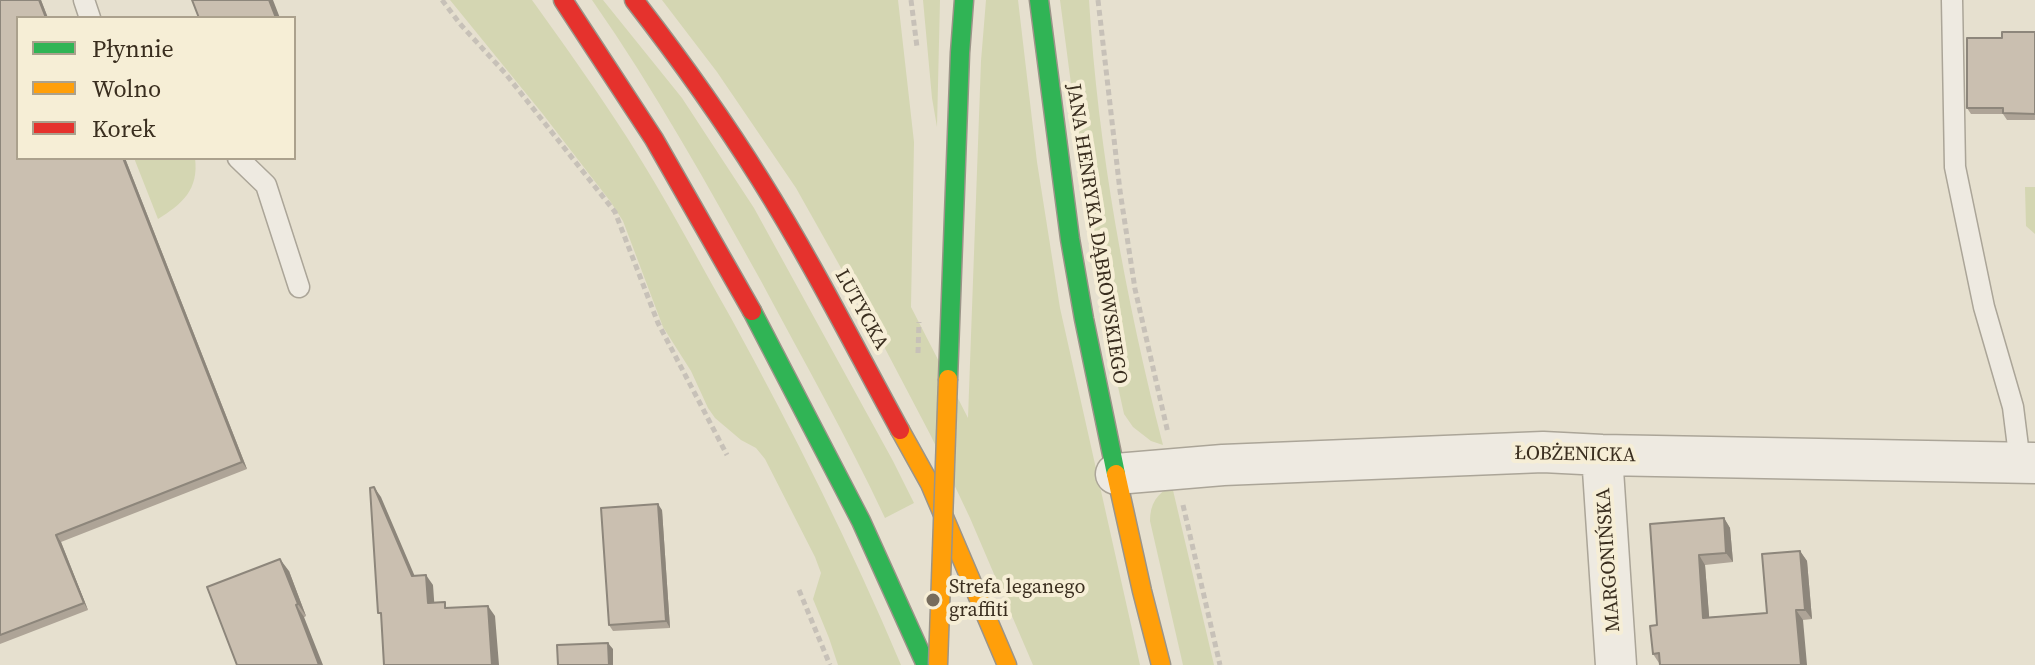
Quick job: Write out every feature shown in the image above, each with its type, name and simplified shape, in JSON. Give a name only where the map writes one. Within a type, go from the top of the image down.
[{"type":"main road","points":[[563,0],[663,152],[739,287],[862,521],[926,665]]},
{"type":"main road","name":"LUTYCKA","points":[[634,0],[668,44],[760,179],[812,269],[930,484],[1007,665]]},
{"type":"main road","points":[[938,665],[964,0]]},
{"type":"main road","name":"JANA HENRYKA DĄBROWSKIEGO","points":[[1039,0],[1084,318],[1116,474],[1161,665]]},
{"type":"street","name":"ŁOBŻENICKA","points":[[1116,474],[1223,465],[1543,452],[2027,463]]},
{"type":"street","name":"MARGONIŃSKA","points":[[1602,455],[1616,665]]},
{"type":"lane","points":[[1952,0],[1955,167],[1984,307],[2027,463]]},
{"type":"lane","points":[[240,160],[266,185],[299,287]]},
{"type":"path","points":[[442,0],[505,73],[615,212],[658,323],[727,455]]},
{"type":"path","points":[[1098,0],[1118,177],[1135,289],[1220,665]]},
{"type":"path","points":[[799,590],[830,665]]},
{"type":"green space","points":[[450,0],[532,0],[605,104],[668,205],[777,403],[842,533],[901,665],[838,665],[813,599],[821,573],[765,459],[756,448],[741,440],[715,418],[708,408],[691,371],[663,327],[623,221],[610,201]]},
{"type":"green space","points":[[592,0],[603,0],[682,98],[754,208],[914,503],[885,518],[856,458],[721,210],[659,103]]},
{"type":"green space","points":[[662,0],[898,0],[914,142],[911,307],[968,418],[986,0],[1018,0],[1037,162],[1060,308],[1140,665],[1033,665],[970,518],[868,316],[796,188],[717,72]]},
{"type":"green space","points":[[923,0],[940,0],[937,127],[932,98]]},
{"type":"green space","points":[[1060,0],[1089,0],[1099,112],[1116,224],[1137,335],[1163,445],[1151,441],[1133,427],[1124,414],[1089,221]]},
{"type":"green space","points":[[135,160],[195,160],[194,179],[187,195],[158,219]]},
{"type":"green space","points":[[2025,187],[2035,187],[2035,234],[2026,226]]},
{"type":"green space","points":[[1172,486],[1214,665],[1183,665],[1150,521],[1155,500]]},
{"type":"building","points":[[0,0],[39,0],[45,16],[16,16],[16,160],[124,160],[242,462],[56,535],[84,603],[0,635]]},
{"type":"building","points":[[192,0],[269,0],[275,16],[198,16]]},
{"type":"building","points":[[2002,32],[2035,32],[2035,114],[2003,113],[2003,108],[1967,108],[1967,38],[2002,38]]},
{"type":"building","points":[[374,487],[412,576],[426,575],[428,603],[445,602],[445,608],[488,606],[492,665],[384,665],[370,488]]},
{"type":"building","points":[[658,504],[666,621],[609,625],[601,508]]},
{"type":"building","points":[[1724,518],[1726,553],[1699,555],[1703,618],[1767,613],[1762,554],[1800,551],[1805,610],[1796,610],[1801,665],[1660,665],[1659,653],[1653,654],[1650,626],[1657,625],[1650,524]]},
{"type":"building","points":[[280,559],[319,665],[237,665],[207,587]]},
{"type":"building","points":[[608,643],[609,665],[558,665],[557,645]]},
{"type":"traffic: fast","points":[[948,379],[964,0]]},
{"type":"traffic: fast","points":[[1039,0],[1070,239],[1116,474]]},
{"type":"traffic: fast","points":[[752,311],[861,521],[926,665]]},
{"type":"traffic: slow","points":[[938,665],[948,379]]},
{"type":"traffic: slow","points":[[900,430],[930,484],[1007,665]]},
{"type":"traffic: slow","points":[[1116,474],[1161,665]]},
{"type":"traffic: jam","points":[[563,0],[654,139],[752,311]]},
{"type":"traffic: jam","points":[[634,0],[700,88],[760,179],[815,272],[900,430]]},
{"type":"place","name":"Strefa leganego graffiti","points":[[933,600]]}]
